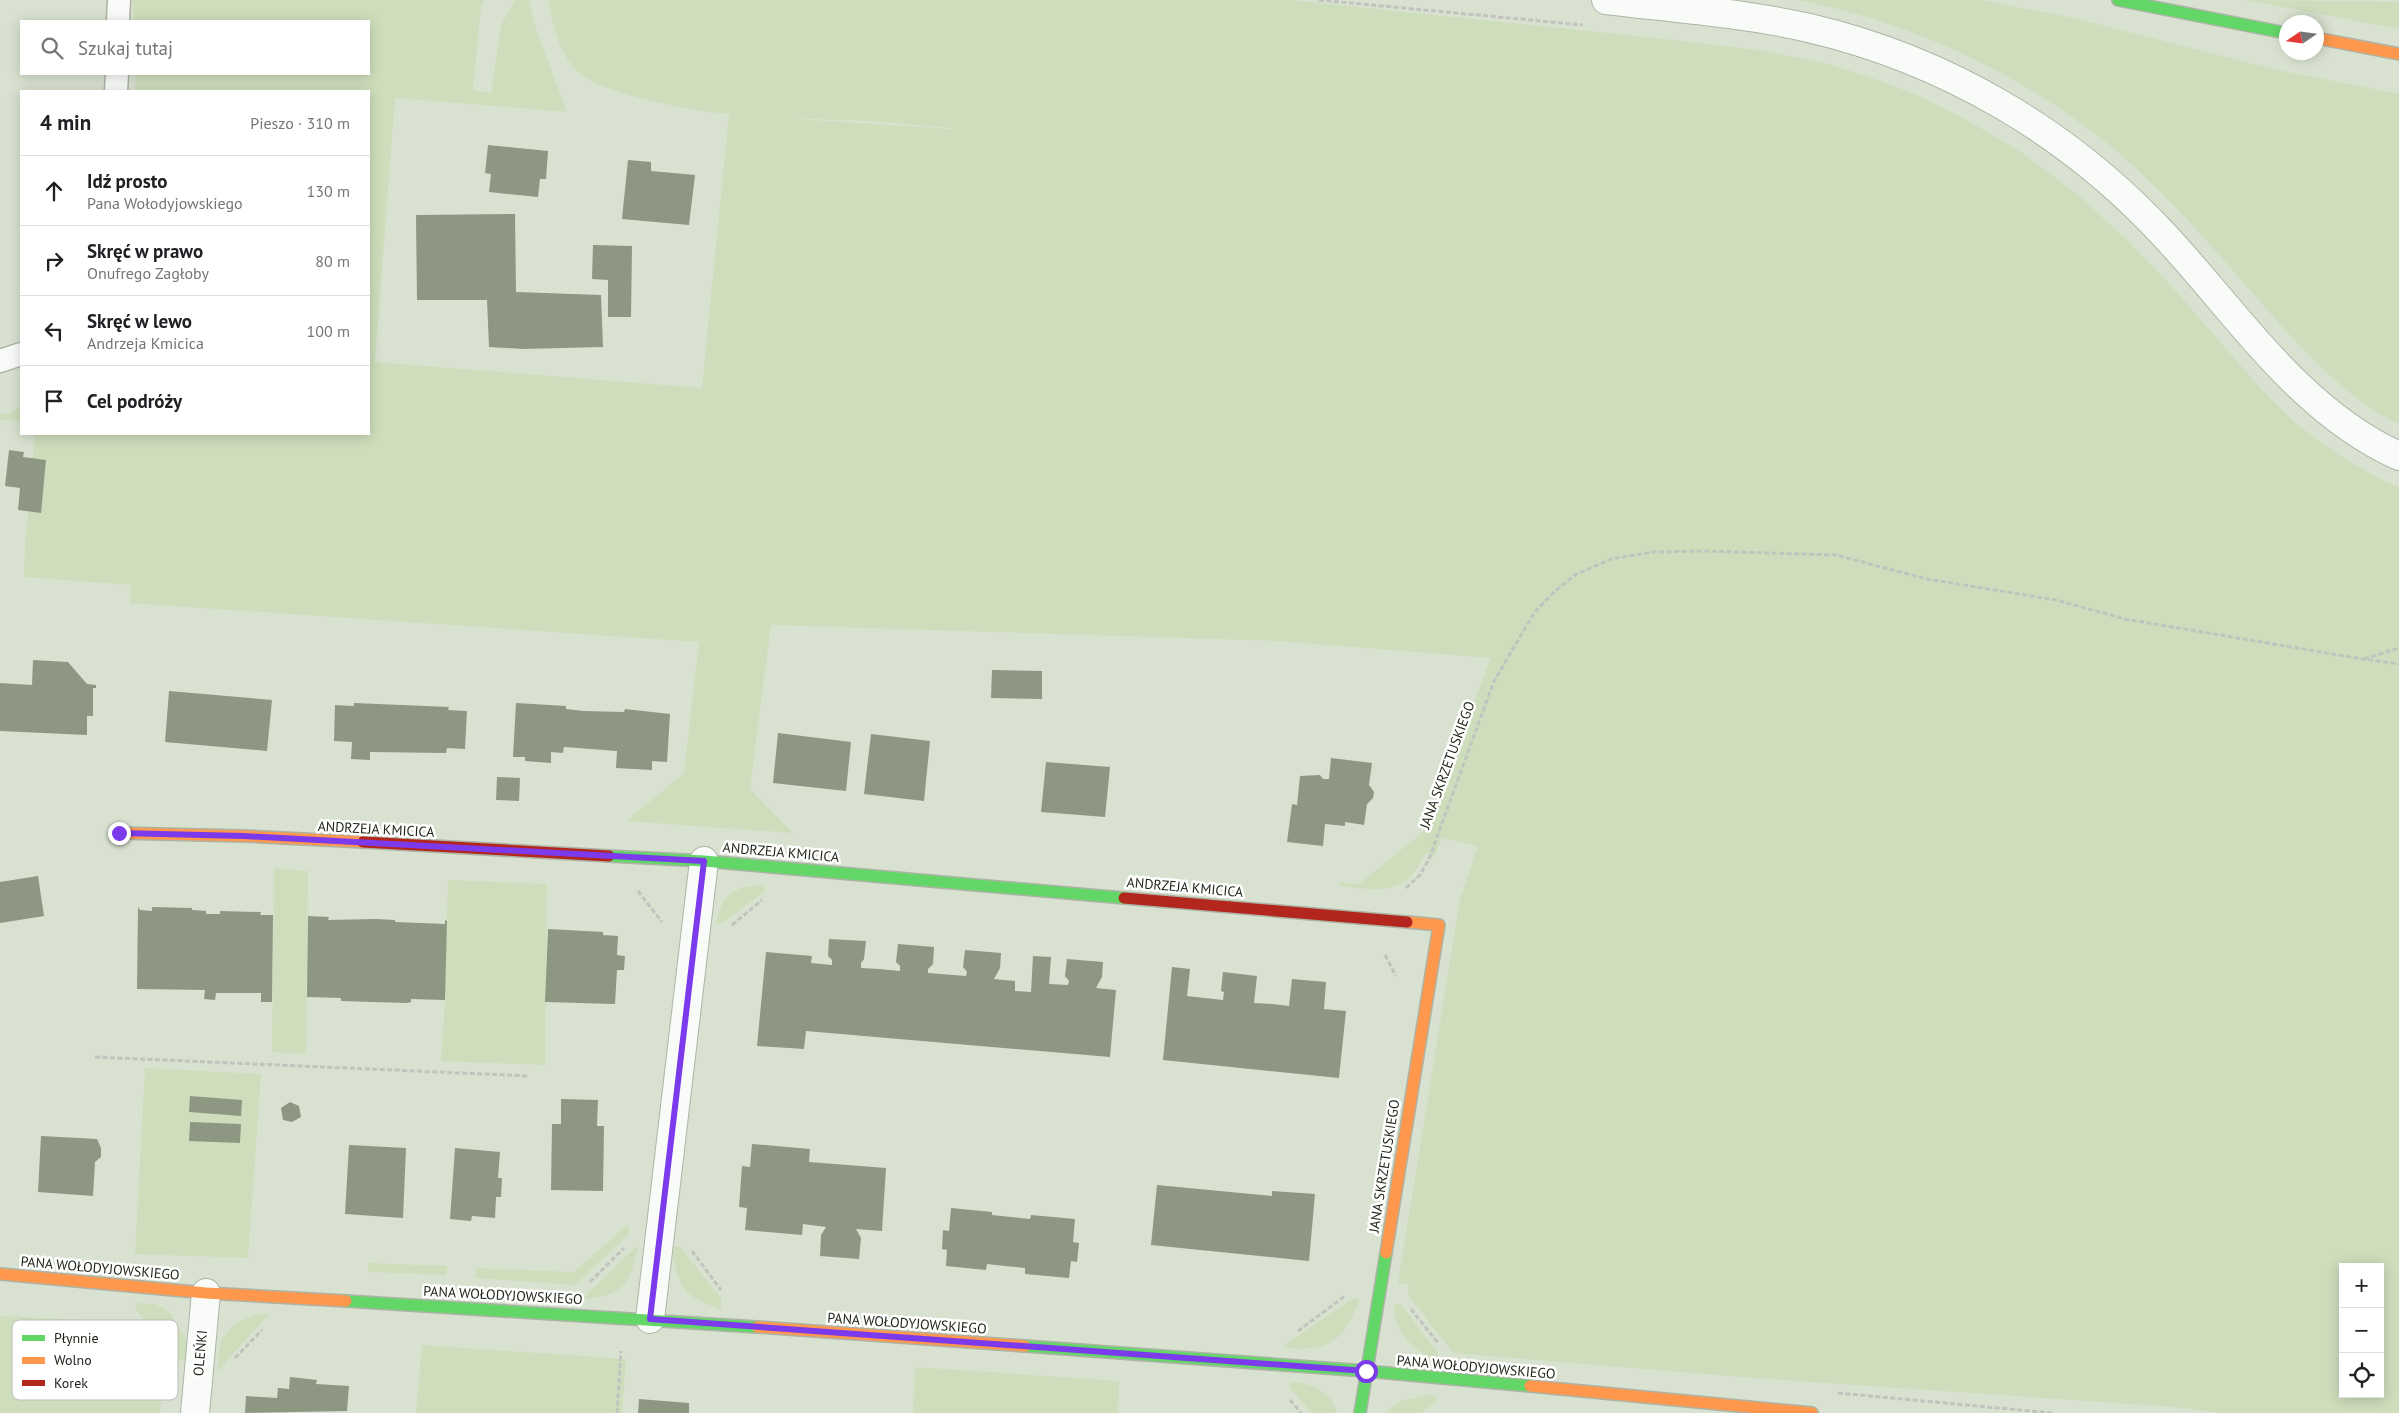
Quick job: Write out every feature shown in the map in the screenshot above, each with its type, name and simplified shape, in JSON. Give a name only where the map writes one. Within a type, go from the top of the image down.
[{"type":"street","points":[[1606,0],[1736,15],[1839,36],[1921,64],[1974,88],[2053,137],[2131,202],[2165,236],[2271,358],[2295,382],[2344,423],[2399,456]]},
{"type":"street","points":[[2118,0],[2279,32]]},
{"type":"street","points":[[2324,40],[2399,54]]},
{"type":"street","name":"ANDRZEJA KMICICA","points":[[119,833],[244,836],[704,861],[1439,925]]},
{"type":"street","points":[[650,1319],[704,861]]},
{"type":"street","name":"JANA SKRZETUSKIEGO","points":[[1360,1413],[1439,925]]},
{"type":"street","name":"PANA WOŁODYJOWSKIEGO","points":[[0,1274],[206,1293],[650,1319],[1366,1371],[1812,1413]]},
{"type":"street","name":"OLEŃKI","points":[[195,1413],[206,1293]]},
{"type":"lane","points":[[118,20],[119,0]]},
{"type":"lane","points":[[116,90],[117,75]]},
{"type":"lane","points":[[0,361],[20,354]]},
{"type":"path","points":[[1319,0],[1584,25]]},
{"type":"path","name":"JANA SKRZETUSKIEGO","points":[[1430,859],[1494,681],[1534,613],[1554,592],[1575,575],[1611,559],[1653,552],[1703,550],[1836,555],[1927,579],[2056,600],[2125,619],[2362,660],[2399,664]]},
{"type":"path","points":[[2362,660],[2399,648]]},
{"type":"path","points":[[1382,952],[1391,966],[1398,985]]},
{"type":"path","points":[[95,1057],[529,1076]]},
{"type":"path","points":[[617,1413],[621,1348]]},
{"type":"green space","points":[[133,0],[485,0],[481,7],[473,90],[491,93],[501,25],[515,0],[529,0],[537,32],[567,112],[395,98],[375,362],[702,388],[729,114],[695,110],[651,101],[628,95],[591,81],[579,73],[566,58],[558,39],[548,0],[1290,0],[1665,39],[1765,51],[1829,64],[1922,97],[1967,120],[2021,152],[2077,194],[2126,239],[2167,281],[2255,382],[2295,423],[2339,455],[2382,480],[2399,487],[2399,1413],[2219,1413],[2175,1407],[1754,1378],[1453,1353],[1408,1295],[1409,1284],[1398,1283],[1460,899],[1478,846],[1442,838],[1434,858],[1425,853],[1417,868],[1407,880],[1391,887],[1383,889],[1357,888],[1340,886],[1337,882],[1359,884],[1424,831],[1491,658],[1277,641],[771,625],[750,789],[793,833],[626,821],[684,773],[699,642],[130,603],[131,585],[24,577],[35,435],[370,435],[370,90],[135,90],[136,75],[370,75],[370,20],[134,20]],"holes":[[[781,118],[868,121],[951,129]]]},
{"type":"green space","points":[[1797,0],[1981,0],[2074,18],[2273,69],[2399,94],[2399,424],[2375,411],[2327,373],[2281,325],[2175,207],[2126,160],[2091,131],[2024,86],[1952,49],[1914,33],[1875,20]]},
{"type":"green space","points":[[2246,0],[2399,2],[2399,29]]},
{"type":"green space","points":[[20,407],[20,421],[0,420],[0,414],[7,414]]},
{"type":"green space","points":[[274,868],[308,871],[306,1054],[272,1052]]},
{"type":"green space","points":[[448,880],[547,884],[545,1065],[441,1061],[445,1000]]},
{"type":"green space","points":[[765,885],[764,892],[724,922],[716,924],[722,905],[731,893],[745,887]]},
{"type":"green space","points":[[145,1068],[261,1074],[248,1258],[135,1254]]},
{"type":"green space","points":[[628,1224],[630,1233],[575,1285],[475,1278],[476,1268],[574,1272]]},
{"type":"green space","points":[[638,1245],[632,1270],[623,1286],[607,1295],[581,1300]]},
{"type":"green space","points":[[671,1246],[680,1247],[721,1298],[721,1309],[689,1294],[676,1270]]},
{"type":"green space","points":[[368,1263],[448,1266],[446,1275],[368,1272]]},
{"type":"green space","points":[[1352,1299],[1360,1299],[1347,1325],[1333,1341],[1313,1348],[1284,1348],[1286,1344]]},
{"type":"green space","points":[[134,1303],[156,1304],[170,1313],[174,1320],[144,1320],[137,1311]]},
{"type":"green space","points":[[1394,1304],[1401,1305],[1438,1353],[1438,1361],[1413,1346],[1401,1332],[1397,1323]]},
{"type":"green space","points":[[270,1313],[217,1372],[220,1345],[228,1331],[240,1321],[255,1315]]},
{"type":"green space","points":[[0,1316],[90,1320],[12,1320],[12,1400],[161,1400],[160,1413],[0,1413]]},
{"type":"green space","points":[[178,1326],[186,1340],[187,1360],[178,1361]]},
{"type":"green space","points":[[422,1345],[626,1359],[622,1413],[416,1413]]},
{"type":"green space","points":[[915,1367],[1119,1381],[1118,1413],[913,1413]]},
{"type":"green space","points":[[1291,1382],[1306,1384],[1320,1390],[1330,1399],[1337,1413],[1312,1413],[1289,1387]]},
{"type":"green space","points":[[1427,1395],[1436,1396],[1436,1401],[1421,1413],[1385,1413],[1400,1401]]},
{"type":"building","points":[[488,145],[548,151],[546,179],[540,179],[538,197],[489,192],[491,174],[485,173]]},
{"type":"building","points":[[628,160],[651,162],[651,171],[695,175],[689,225],[622,219]]},
{"type":"building","points":[[515,214],[516,292],[601,295],[603,347],[523,349],[489,347],[487,300],[417,300],[416,215]]},
{"type":"building","points":[[593,245],[632,246],[631,317],[608,317],[608,280],[592,279]]},
{"type":"building","points":[[9,450],[24,452],[23,457],[46,460],[41,513],[18,510],[20,488],[5,486]]},
{"type":"building","points":[[33,660],[68,662],[87,684],[96,685],[96,688],[93,688],[93,716],[87,716],[87,735],[0,731],[0,683],[32,685]]},
{"type":"building","points":[[992,670],[1042,671],[1042,699],[991,698]]},
{"type":"building","points":[[169,691],[272,700],[267,751],[165,742]]},
{"type":"building","points":[[354,703],[449,707],[448,710],[467,711],[465,749],[447,748],[446,753],[370,752],[370,760],[351,759],[352,742],[334,741],[335,705],[354,706]]},
{"type":"building","points":[[516,703],[566,706],[566,709],[584,711],[624,712],[625,709],[670,714],[667,762],[652,761],[652,770],[616,768],[617,751],[564,747],[563,753],[551,752],[551,763],[525,761],[525,757],[513,757]]},
{"type":"building","points":[[778,733],[851,742],[846,791],[773,783]]},
{"type":"building","points":[[871,734],[930,741],[924,801],[864,794]]},
{"type":"building","points":[[1331,758],[1372,763],[1369,785],[1374,792],[1373,798],[1367,804],[1364,825],[1345,822],[1345,826],[1325,824],[1323,846],[1287,842],[1292,804],[1297,805],[1300,776],[1320,775],[1323,779],[1329,779]]},
{"type":"building","points":[[1046,762],[1110,767],[1105,817],[1041,812]]},
{"type":"building","points":[[497,777],[520,778],[519,801],[496,800]]},
{"type":"building","points":[[38,876],[44,916],[0,923],[0,882]]},
{"type":"building","points":[[138,907],[140,910],[152,911],[152,907],[192,908],[192,910],[206,911],[206,914],[220,914],[220,911],[261,912],[260,915],[273,915],[272,1002],[261,1002],[261,993],[216,993],[215,1000],[204,999],[205,990],[137,989]]},
{"type":"building","points":[[308,916],[329,917],[328,920],[376,919],[395,920],[395,922],[445,924],[445,920],[447,921],[445,1000],[411,999],[411,1002],[407,1003],[341,1001],[341,998],[307,997]]},
{"type":"building","points":[[548,929],[603,932],[603,935],[618,936],[617,955],[625,956],[624,970],[617,970],[615,1004],[545,1002]]},
{"type":"building","points":[[829,939],[866,941],[861,968],[900,971],[900,966],[896,962],[898,944],[934,947],[933,964],[928,969],[928,973],[966,976],[967,972],[963,967],[965,950],[1001,953],[1000,968],[994,979],[1015,981],[1015,991],[1031,992],[1033,956],[1051,957],[1049,984],[1068,985],[1069,981],[1065,976],[1067,959],[1103,962],[1102,977],[1096,988],[1116,990],[1110,1057],[806,1031],[804,1049],[757,1046],[766,952],[812,956],[811,963],[832,965],[832,960],[828,956]]},
{"type":"building","points":[[1172,967],[1190,969],[1187,996],[1223,1000],[1224,992],[1221,991],[1223,972],[1257,976],[1254,1003],[1289,1006],[1292,979],[1326,982],[1324,1009],[1346,1011],[1339,1078],[1163,1060]]},
{"type":"building","points":[[190,1096],[242,1100],[241,1116],[189,1112]]},
{"type":"building","points":[[561,1099],[598,1100],[597,1126],[604,1126],[603,1191],[551,1190],[552,1124],[561,1124]]},
{"type":"building","points":[[290,1102],[299,1106],[301,1117],[292,1122],[283,1120],[281,1108]]},
{"type":"building","points":[[190,1122],[241,1124],[240,1143],[189,1141]]},
{"type":"building","points":[[41,1136],[97,1139],[101,1148],[101,1157],[95,1162],[93,1196],[38,1192]]},
{"type":"building","points":[[752,1144],[810,1149],[809,1162],[886,1168],[882,1231],[856,1229],[861,1238],[859,1259],[820,1256],[821,1235],[826,1227],[803,1224],[802,1235],[745,1230],[747,1208],[739,1207],[742,1166],[750,1167]]},
{"type":"building","points":[[349,1145],[406,1148],[403,1218],[345,1214]]},
{"type":"building","points":[[455,1148],[500,1152],[498,1178],[502,1178],[501,1197],[496,1197],[495,1218],[472,1216],[471,1221],[450,1219]]},
{"type":"building","points":[[1157,1185],[1272,1196],[1272,1191],[1315,1194],[1309,1261],[1151,1245]]},
{"type":"building","points":[[951,1208],[992,1212],[992,1215],[1030,1219],[1031,1215],[1075,1219],[1073,1242],[1079,1243],[1077,1262],[1071,1261],[1069,1278],[1025,1274],[1025,1268],[987,1264],[986,1270],[946,1266],[947,1250],[942,1249],[943,1230],[949,1231]]},
{"type":"building","points":[[290,1377],[317,1380],[316,1384],[349,1386],[347,1411],[245,1413],[246,1396],[277,1398],[278,1388],[289,1389]]},
{"type":"building","points":[[639,1399],[689,1403],[689,1413],[638,1413]]},
{"type":"traffic: fast","points":[[2118,0],[2279,32]]},
{"type":"traffic: fast","points":[[609,856],[704,861],[1124,898]]},
{"type":"traffic: fast","points":[[1360,1413],[1386,1253]]},
{"type":"traffic: fast","points":[[346,1301],[757,1327]]},
{"type":"traffic: fast","points":[[1025,1346],[1366,1371],[1530,1386]]},
{"type":"traffic: slow","points":[[2324,40],[2399,54]]},
{"type":"traffic: slow","points":[[119,833],[244,836],[363,842]]},
{"type":"traffic: slow","points":[[1386,1253],[1439,925],[1407,922]]},
{"type":"traffic: slow","points":[[0,1274],[206,1293],[346,1301]]},
{"type":"traffic: slow","points":[[757,1327],[1025,1346]]},
{"type":"traffic: slow","points":[[1530,1386],[1812,1413]]},
{"type":"traffic: jam","points":[[363,842],[609,856]]},
{"type":"traffic: jam","points":[[1124,898],[1407,922]]},
{"type":"route","points":[[119,833],[244,836],[704,861],[650,1319],[1366,1371]]}]
